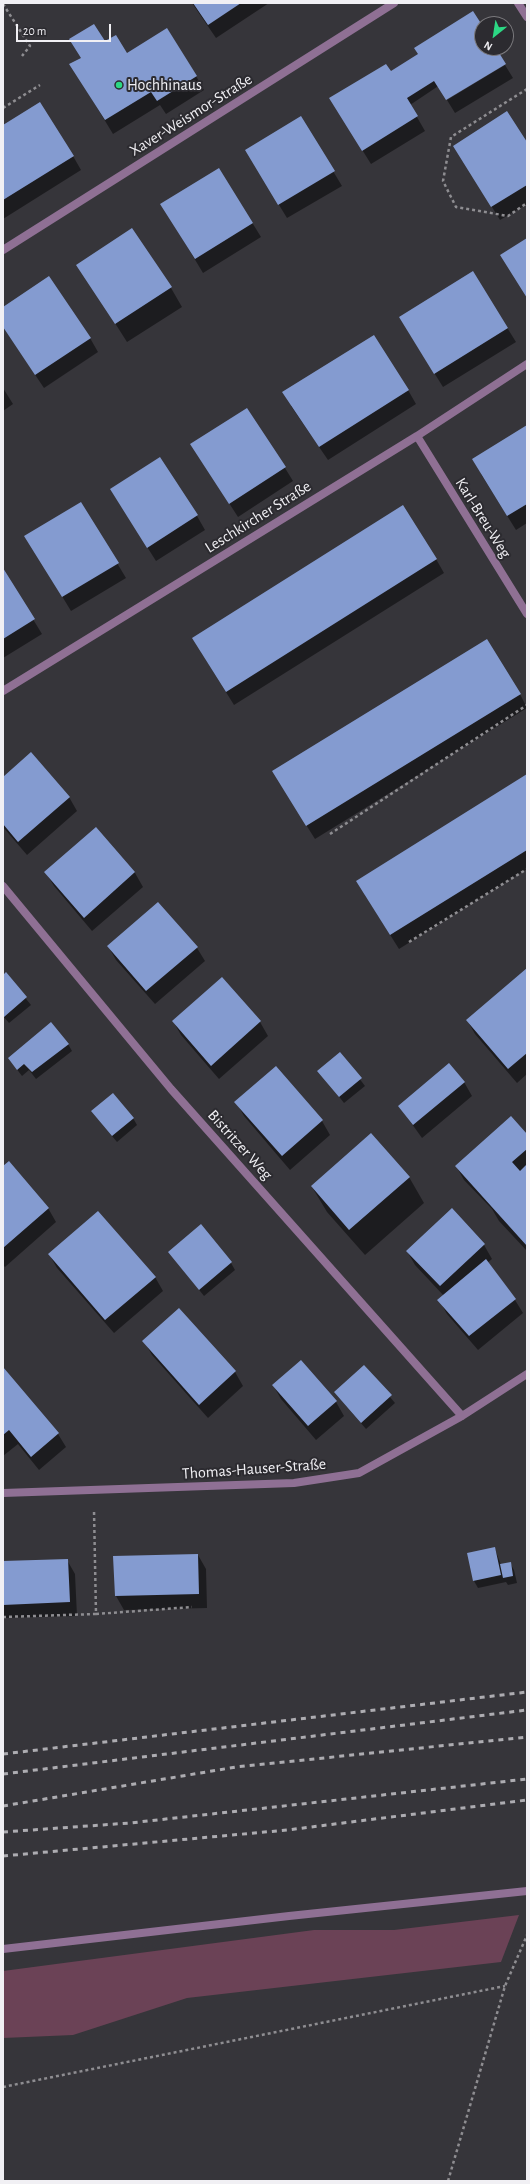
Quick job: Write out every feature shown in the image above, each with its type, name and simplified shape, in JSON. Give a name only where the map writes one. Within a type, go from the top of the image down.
[{"type":"street","name":"Xaver-Weismor-Straße","points":[[3,250],[394,3]]},
{"type":"street","points":[[518,3],[527,17]]},
{"type":"street","name":"Leschkircher Straße","points":[[3,691],[416,436],[527,364]]},
{"type":"street","name":"Karl-Breu-Weg","points":[[416,436],[527,614]]},
{"type":"street","name":"Bistritzer Weg","points":[[3,886],[172,1089],[462,1416]]},
{"type":"street","name":"Thomas-Hauser-Straße","points":[[3,1493],[94,1492],[294,1483],[359,1473],[462,1416],[527,1374]]},
{"type":"street","points":[[3,1949],[289,1916],[527,1891]]},
{"type":"path","points":[[3,4],[30,46],[22,56]]},
{"type":"path","points":[[3,108],[40,85]]},
{"type":"path","points":[[527,89],[451,137],[443,181],[456,207],[508,216],[527,203]]},
{"type":"path","points":[[330,834],[527,705]]},
{"type":"path","points":[[409,942],[527,869]]},
{"type":"path","points":[[94,1492],[96,1614]]},
{"type":"path","points":[[3,1616],[96,1614],[192,1607]]},
{"type":"path","points":[[448,2181],[505,1986],[527,1935]]},
{"type":"path","points":[[3,2087],[505,1986]]},
{"type":"shaded area","points":[[519,1915],[501,1962],[187,1998],[73,2035],[3,2038],[3,1971],[314,1930],[394,1930]]},
{"type":"building","points":[[193,3],[241,3],[208,25]]},
{"type":"building","points":[[473,11],[476,16],[474,16],[474,56],[501,56],[506,64],[446,100],[434,81],[407,98],[418,116],[362,151],[329,98],[386,64],[391,71],[418,54],[414,48]]},
{"type":"building","points":[[94,24],[105,41],[116,35],[127,53],[167,28],[197,76],[157,101],[151,92],[105,120],[69,64],[81,58],[69,39]]},
{"type":"building","points":[[40,102],[74,156],[3,200],[3,125]]},
{"type":"building","points":[[507,111],[527,142],[527,185],[491,207],[453,146]]},
{"type":"building","points":[[301,116],[335,171],[278,205],[245,150]]},
{"type":"building","points":[[219,168],[253,223],[195,259],[160,204]]},
{"type":"building","points":[[132,228],[172,287],[115,324],[76,265]]},
{"type":"building","points":[[527,238],[527,298],[500,255]]},
{"type":"building","points":[[473,271],[508,328],[434,374],[399,317]]},
{"type":"building","points":[[49,276],[91,338],[35,375],[3,327],[3,307]]},
{"type":"building","points":[[374,335],[409,390],[319,447],[282,392]]},
{"type":"building","points":[[247,408],[286,467],[229,504],[190,444]]},
{"type":"building","points":[[527,425],[527,504],[507,516],[472,459]]},
{"type":"building","points":[[160,457],[198,515],[147,548],[110,489]]},
{"type":"building","points":[[81,502],[119,563],[62,597],[24,536]]},
{"type":"building","points":[[403,505],[437,559],[226,692],[192,638]]},
{"type":"building","points":[[3,568],[35,619],[3,639]]},
{"type":"building","points":[[487,639],[521,694],[306,826],[272,771]]},
{"type":"building","points":[[31,752],[70,797],[18,842],[3,824],[3,777]]},
{"type":"building","points":[[527,774],[527,850],[390,935],[356,881]]},
{"type":"building","points":[[96,827],[135,872],[84,918],[44,872]]},
{"type":"building","points":[[158,902],[198,947],[146,991],[107,946]]},
{"type":"building","points":[[527,968],[527,1053],[508,1069],[466,1020]]},
{"type":"building","points":[[6,972],[27,997],[4,1017],[3,975]]},
{"type":"building","points":[[222,977],[261,1021],[211,1066],[172,1021]]},
{"type":"building","points":[[51,1022],[69,1044],[32,1072],[24,1064],[17,1070],[8,1058]]},
{"type":"building","points":[[340,1052],[362,1078],[339,1097],[317,1071]]},
{"type":"building","points":[[449,1063],[465,1082],[413,1125],[398,1106]]},
{"type":"building","points":[[276,1066],[323,1120],[282,1156],[234,1102]]},
{"type":"building","points":[[113,1093],[134,1118],[112,1136],[91,1111]]},
{"type":"building","points":[[511,1116],[527,1134],[527,1149],[512,1162],[520,1171],[527,1164],[527,1246],[455,1166]]},
{"type":"building","points":[[371,1133],[410,1177],[349,1230],[311,1186]]},
{"type":"building","points":[[9,1161],[49,1208],[3,1248],[3,1166]]},
{"type":"building","points":[[452,1208],[485,1244],[440,1286],[406,1251]]},
{"type":"building","points":[[98,1211],[156,1277],[105,1320],[48,1254]]},
{"type":"building","points":[[201,1224],[232,1262],[199,1290],[168,1252]]},
{"type":"building","points":[[486,1259],[516,1299],[469,1336],[437,1300]]},
{"type":"building","points":[[179,1308],[236,1371],[199,1405],[142,1341]]},
{"type":"building","points":[[301,1360],[337,1401],[308,1426],[272,1385]]},
{"type":"building","points":[[364,1365],[392,1395],[361,1423],[334,1392]]},
{"type":"building","points":[[3,1367],[59,1433],[31,1457],[9,1430],[3,1435]]},
{"type":"building","points":[[495,1547],[501,1575],[473,1581],[467,1553]]},
{"type":"building","points":[[198,1554],[199,1594],[115,1596],[113,1556]]},
{"type":"building","points":[[68,1559],[70,1602],[3,1605],[3,1561]]},
{"type":"building","points":[[511,1562],[513,1576],[503,1578],[500,1564]]},
{"type":"railway","points":[[3,1754],[527,1692]]},
{"type":"railway","points":[[3,1774],[527,1710]]},
{"type":"railway","points":[[3,1806],[236,1767],[527,1737]]},
{"type":"railway","points":[[3,1832],[130,1823],[527,1779]]},
{"type":"railway","points":[[3,1856],[287,1830],[527,1800]]},
{"type":"place","name":"Hochhinaus","points":[[119,85]]}]
